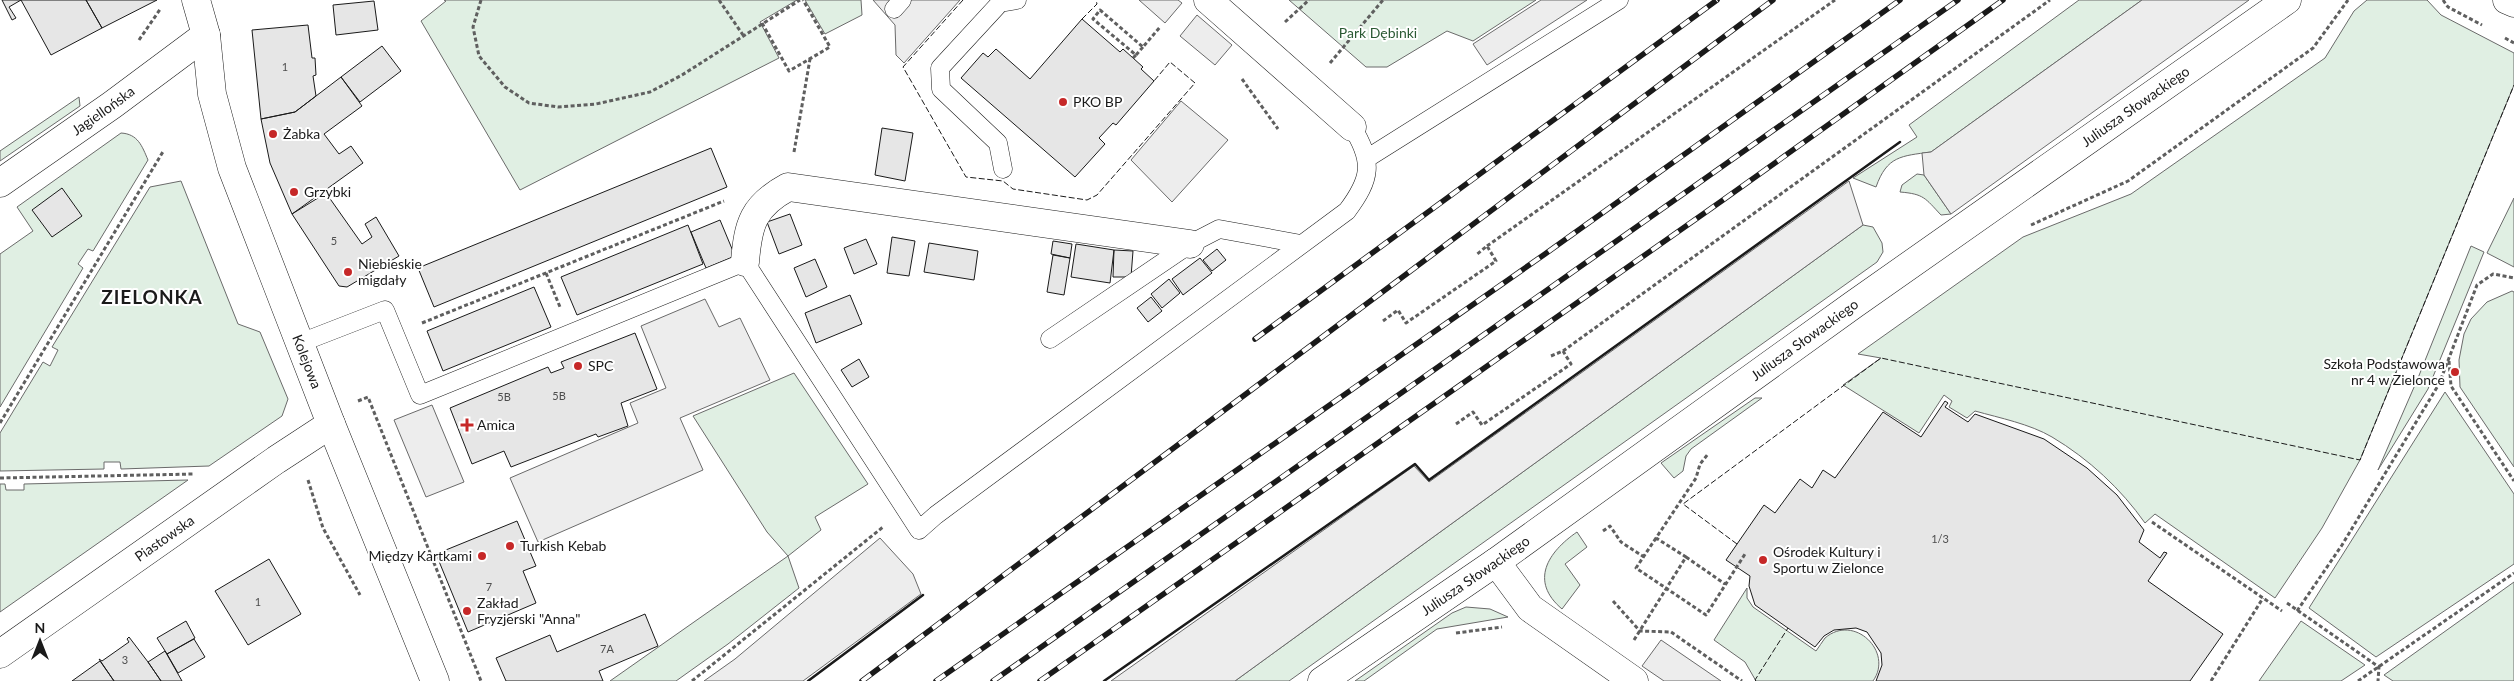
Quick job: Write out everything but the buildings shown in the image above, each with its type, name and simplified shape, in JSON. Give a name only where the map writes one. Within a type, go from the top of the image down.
[{"type":"street","name":"Kolejowa","points":[[196,0],[206,35],[212,94],[225,145],[331,424],[435,681]]},
{"type":"street","name":"Kolejowa","points":[[206,35],[210,0]]},
{"type":"street","points":[[1208,0],[1352,127]]},
{"type":"street","name":"Juliusza Słowackiego","points":[[1322,681],[1496,562],[1837,316],[2287,0]]},
{"type":"street","points":[[2508,0],[2514,3]]},
{"type":"street","name":"Jagiellońska","points":[[0,183],[112,105],[206,35]]},
{"type":"street","points":[[745,262],[747,234],[756,212],[768,198],[788,187],[1190,244]]},
{"type":"street","name":"Piastowska","points":[[0,654],[276,460],[331,424]]},
{"type":"street","points":[[1496,562],[1530,608],[1634,681]]},
{"type":"lane","points":[[1003,169],[998,143],[941,89],[940,68],[1000,3],[1017,0]]},
{"type":"lane","points":[[1366,159],[1619,0]]},
{"type":"lane","points":[[300,343],[385,310],[420,395],[745,262],[919,530],[944,509],[1347,211],[1362,191],[1367,174],[1362,142],[1352,127]]},
{"type":"lane","points":[[1050,339],[1190,244],[1219,229],[1301,244]]},
{"type":"path","points":[[481,0],[473,27],[479,56],[505,87],[530,103],[558,108],[596,104],[650,92],[682,74],[762,22],[802,0],[830,47],[789,71],[762,22]]},
{"type":"path","points":[[719,0],[743,35]]},
{"type":"path","points":[[1307,86],[1344,48],[1383,0]]},
{"type":"path","points":[[1476,255],[1835,0]]},
{"type":"path","points":[[1551,356],[1563,350],[2050,0]]},
{"type":"path","points":[[2114,186],[2128,181],[2313,48],[2348,0]]},
{"type":"path","points":[[2443,0],[2448,7],[2489,30]]},
{"type":"path","points":[[137,42],[162,7]]},
{"type":"path","points":[[1143,47],[1100,10],[1093,19],[1135,56],[1143,47],[1160,27]]},
{"type":"path","points":[[2498,34],[2514,43]]},
{"type":"path","points":[[788,187],[810,59]]},
{"type":"path","points":[[1242,78],[1278,129]]},
{"type":"path","points":[[0,423],[164,150]]},
{"type":"path","points":[[396,334],[733,197]]},
{"type":"path","points":[[1383,321],[1398,310],[1406,323],[1496,261],[1487,246]]},
{"type":"path","points":[[2297,611],[2342,545],[2434,393],[2449,360],[2477,285],[2494,274],[2514,278]]},
{"type":"path","points":[[1456,424],[1473,412],[1482,425],[1571,364],[1563,350]]},
{"type":"path","points":[[2449,360],[2451,386],[2514,481]]},
{"type":"path","points":[[355,402],[368,397],[481,681]]},
{"type":"path","points":[[0,478],[202,474]]},
{"type":"path","points":[[300,477],[308,479],[323,528],[364,602]]},
{"type":"path","points":[[1696,478],[1636,568],[1706,615],[1745,554]]},
{"type":"path","points":[[2152,522],[2282,611]]},
{"type":"path","points":[[692,681],[885,525]]},
{"type":"path","points":[[1595,536],[1610,526],[1621,542],[1644,557]]},
{"type":"path","points":[[1656,538],[1725,584]]},
{"type":"path","points":[[1629,647],[1668,589],[1686,557]]},
{"type":"path","points":[[2358,681],[2514,573]]},
{"type":"path","points":[[2211,681],[2263,598]]},
{"type":"path","points":[[1613,602],[1640,631],[1671,632],[1742,681]]},
{"type":"path","points":[[2287,604],[2379,667]]},
{"type":"path","points":[[1452,633],[1504,626]]},
{"type":"path","points":[[2378,681],[2379,667]]},
{"type":"green space","points":[[444,0],[797,0],[760,22],[779,58],[520,190],[421,21],[446,1]]},
{"type":"green space","points":[[805,0],[861,0],[862,15],[825,34]]},
{"type":"green space","name":"Park Dębinki","points":[[1289,0],[1536,0],[1473,41],[1447,31],[1387,67],[1366,67]]},
{"type":"green space","points":[[2079,0],[2142,0],[1931,152],[1903,157],[1890,163],[1880,177],[1876,187],[1853,178],[1917,137],[1909,125]]},
{"type":"green space","points":[[2367,0],[2427,0],[2441,15],[2514,53],[2514,85],[2360,460],[2322,528],[2275,598],[2155,514],[2145,523],[2126,498],[2091,465],[2043,432],[1975,411],[1967,418],[1949,407],[1952,401],[1944,395],[1919,433],[1843,385],[1881,358],[1858,354],[2023,237],[2131,194],[2325,58],[2354,11]]},
{"type":"green space","points":[[79,97],[80,106],[0,161],[0,151]]},
{"type":"green space","points":[[121,133],[132,136],[139,142],[148,160],[93,251],[88,249],[78,264],[83,268],[0,407],[0,254],[33,231],[17,207]]},
{"type":"green space","points":[[1917,174],[1924,175],[1951,214],[1941,215],[1924,198],[1900,192],[1902,185]]},
{"type":"green space","points":[[181,181],[238,324],[260,332],[288,399],[282,416],[209,466],[121,469],[120,462],[104,462],[104,469],[0,471],[0,433],[43,362],[50,366],[58,350],[52,347],[150,187]]},
{"type":"green space","points":[[2514,198],[2514,267],[2487,253]]},
{"type":"green space","points":[[1863,225],[1873,227],[1882,243],[1883,252],[1877,262],[1289,681],[1235,681]]},
{"type":"green space","points":[[2471,246],[2484,252],[2428,389],[2378,470],[2418,378]]},
{"type":"green space","points":[[2512,291],[2514,292],[2514,467],[2460,387],[2459,360],[2464,334],[2471,319],[2487,302]]},
{"type":"green space","points":[[794,373],[868,484],[815,517],[821,530],[788,556],[767,532],[693,416]]},
{"type":"green space","points":[[2445,392],[2514,494],[2514,564],[2376,657],[2309,608]]},
{"type":"green space","points":[[1755,398],[1762,398],[1691,449],[1686,456],[1683,471],[1674,478],[1661,463]]},
{"type":"green space","points":[[188,480],[0,612],[0,484],[5,484],[6,490],[24,490],[24,484]]},
{"type":"green space","points":[[1577,532],[1587,547],[1565,564],[1580,585],[1562,609],[1546,588],[1546,568],[1558,549]]},
{"type":"green space","points":[[788,556],[799,588],[728,644],[676,681],[610,681]]},
{"type":"green space","points":[[2514,582],[2514,681],[2393,681],[2384,675]]},
{"type":"green space","points":[[1747,588],[1747,598],[1753,607],[1816,651],[1825,638],[1836,631],[1848,630],[1868,639],[1875,648],[1878,659],[1878,670],[1873,681],[1756,681],[1745,662],[1714,640]]},
{"type":"green space","points":[[1466,607],[1490,609],[1508,617],[1437,629],[1364,681],[1355,681],[1452,613]]},
{"type":"green space","points":[[2301,621],[2365,665],[2341,681],[2259,681]]},
{"type":"shaded area","points":[[873,0],[960,0],[904,63],[896,55],[895,25]]},
{"type":"shaded area","points":[[1139,0],[1178,0],[1182,3],[1165,23]]},
{"type":"shaded area","points":[[1541,0],[1587,0],[1487,65],[1473,44]]},
{"type":"shaded area","points":[[2142,0],[2249,0],[1951,214],[1924,175],[1922,153],[1931,152]]},
{"type":"shaded area","points":[[1197,15],[1232,45],[1215,65],[1180,36]]},
{"type":"shaded area","points":[[1181,101],[1228,140],[1172,202],[1131,160]]},
{"type":"shaded area","points":[[1849,181],[1863,225],[1235,681],[1111,681],[1414,466],[1429,482]]},
{"type":"shaded area","points":[[705,299],[719,327],[740,318],[770,380],[680,418],[703,470],[538,542],[510,478],[638,423],[630,403],[666,388],[641,326]]},
{"type":"shaded area","points":[[432,405],[464,482],[426,497],[394,420]]},
{"type":"shaded area","points":[[880,538],[913,574],[921,594],[803,681],[704,681],[735,659]]},
{"type":"shaded area","points":[[1661,640],[1721,681],[1664,681],[1642,666]]},
{"type":"railway","points":[[1255,339],[1717,0]]},
{"type":"railway","points":[[862,681],[1773,0]]},
{"type":"railway","points":[[936,681],[1545,254],[1900,0]]},
{"type":"railway","points":[[993,681],[1958,0]]},
{"type":"railway","points":[[1040,681],[1723,200],[2003,0]]},
{"type":"fence","points":[[963,0],[903,67],[966,177],[1003,181],[1013,189],[1087,200],[1097,195],[1195,83],[1170,62],[1154,81]]},
{"type":"fence","points":[[1082,19],[1097,4],[1096,0]]},
{"type":"fence","points":[[1737,544],[1683,504],[1881,358],[2360,460],[2514,85]]},
{"type":"fence","points":[[1756,681],[1788,628]]},
{"type":"wall","points":[[1104,681],[1415,464],[1429,480],[1900,142]]},
{"type":"wall","points":[[808,681],[923,595]]},
{"type":"place","name":"PKO BP","points":[[1063,102]]},
{"type":"place","name":"Żabka","points":[[273,134]]},
{"type":"place","name":"Grzybki","points":[[294,192]]},
{"type":"place","name":"Niebieskie migdały","points":[[348,272]]},
{"type":"place","name":"SPC","points":[[578,366]]},
{"type":"place","name":"Szkoła Podstawowa nr 4 w Zielonce","points":[[2455,372]]},
{"type":"place","name":"Amica","points":[[467,425]]},
{"type":"place","name":"Turkish Kebab","points":[[510,546]]},
{"type":"place","name":"Między Kartkami","points":[[482,556]]},
{"type":"place","name":"Ośrodek Kultury i Sportu w Zielonce","points":[[1763,560]]},
{"type":"place","name":"Zakład Fryzjerski \"Anna\"","points":[[467,611]]},
{"type":"district","name":"ZIELONKA","points":[[152,297]]}]
